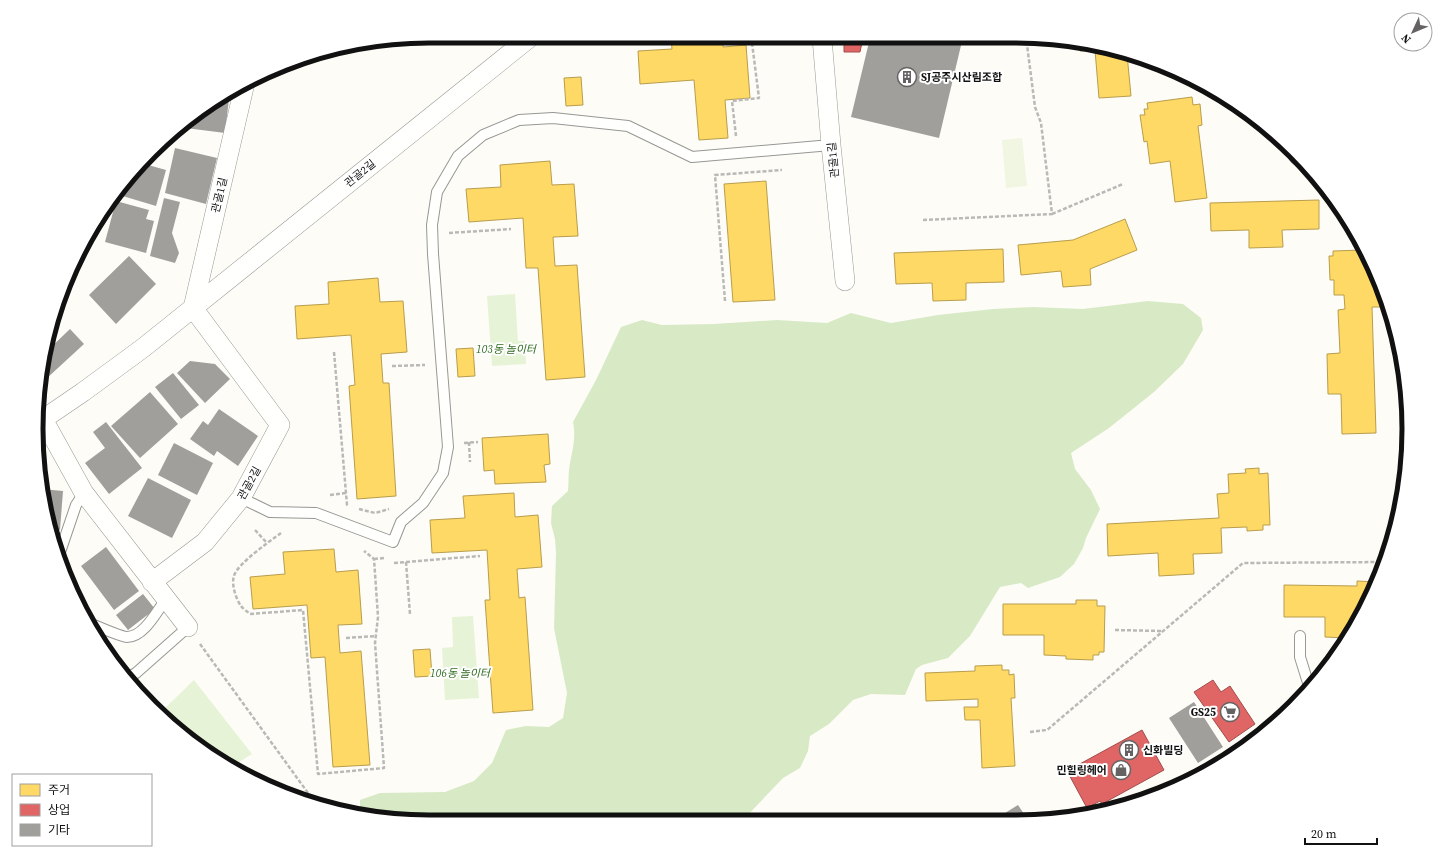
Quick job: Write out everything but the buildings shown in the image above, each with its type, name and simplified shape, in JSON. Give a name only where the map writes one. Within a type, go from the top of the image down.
[{"type":"street","name":"관골2길","points":[[44,416],[83,392],[143,348],[523,43]]},
{"type":"street","name":"관골1길","points":[[822,43],[845,281]]},
{"type":"street","name":"관골1길","points":[[193,308],[243,91]]},
{"type":"street","name":"관골2길","points":[[152,582],[205,542],[241,498],[280,425],[193,308]]},
{"type":"street","name":"관골2길","points":[[43,426],[84,493],[188,627]]},
{"type":"lane","points":[[241,498],[270,512],[316,513],[393,542],[401,522],[423,503],[443,473],[448,447],[432,254],[432,225],[437,192],[458,156],[483,135],[519,120],[553,118],[628,126],[692,157],[831,145]]},
{"type":"lane","points":[[61,548],[76,505],[84,493]]},
{"type":"lane","points":[[97,626],[127,637],[139,634],[166,599]]},
{"type":"lane","points":[[132,675],[188,627]]},
{"type":"lane","points":[[1300,636],[1300,657],[1308,682]]},
{"type":"path","points":[[736,138],[732,101],[759,98],[752,43]]},
{"type":"path","points":[[1027,43],[1035,107],[1041,123],[1052,214]]},
{"type":"path","points":[[725,301],[714,175],[782,170]]},
{"type":"path","points":[[923,220],[1052,214],[1123,184]]},
{"type":"path","points":[[449,226],[449,233],[512,229]]},
{"type":"path","points":[[334,352],[347,505],[375,513],[393,508]]},
{"type":"path","points":[[392,366],[425,365],[426,372]]},
{"type":"path","points":[[469,442],[470,462]]},
{"type":"path","points":[[330,495],[346,494]]},
{"type":"path","points":[[255,530],[267,543]]},
{"type":"path","points":[[281,533],[238,568],[233,577],[235,592],[241,606],[250,614],[303,610],[318,774],[384,768],[375,643],[378,617],[374,559],[364,551],[359,550]]},
{"type":"path","points":[[394,563],[480,556]]},
{"type":"path","points":[[406,562],[410,614]]},
{"type":"path","points":[[1030,732],[1047,730],[1243,563],[1379,562]]},
{"type":"path","points":[[188,627],[311,797]]},
{"type":"path","points":[[1115,630],[1163,631]]},
{"type":"path","points":[[346,638],[376,636]]},
{"type":"green space","points":[[1022,138],[1027,186],[1006,188],[1002,140]]},
{"type":"green space","name":"103동 놀이터","points":[[515,294],[518,341],[525,341],[526,364],[492,366],[487,296]]},
{"type":"green space","points":[[1148,301],[1183,304],[1201,318],[1203,330],[1183,364],[1154,392],[1109,428],[1071,453],[1075,469],[1091,490],[1100,509],[1086,538],[1083,548],[1074,564],[1060,577],[1028,588],[1021,583],[1000,587],[970,636],[948,658],[922,665],[916,669],[905,695],[871,694],[853,700],[829,724],[810,736],[808,751],[800,768],[783,778],[748,815],[429,815],[379,812],[360,809],[360,800],[380,793],[445,792],[474,781],[492,763],[506,730],[526,726],[549,727],[563,718],[567,693],[554,628],[556,553],[555,539],[551,523],[552,506],[568,491],[569,466],[574,438],[573,422],[596,380],[621,327],[642,320],[662,325],[714,324],[777,320],[827,323],[851,313],[891,323],[938,315],[993,309],[1033,307],[1083,309]]},
{"type":"green space","name":"106동 놀이터","points":[[473,616],[479,698],[445,700],[442,648],[453,647],[452,617]]},
{"type":"green space","points":[[194,680],[252,754],[237,764],[194,735],[164,709]]},
{"type":"place","name":"SJ공주시산림조합","points":[[907,77]]},
{"type":"place","name":"GS25","points":[[1230,712]]},
{"type":"place","name":"신화빌딩","points":[[1129,750]]},
{"type":"place","name":"민힐링헤어","points":[[1121,770]]}]
